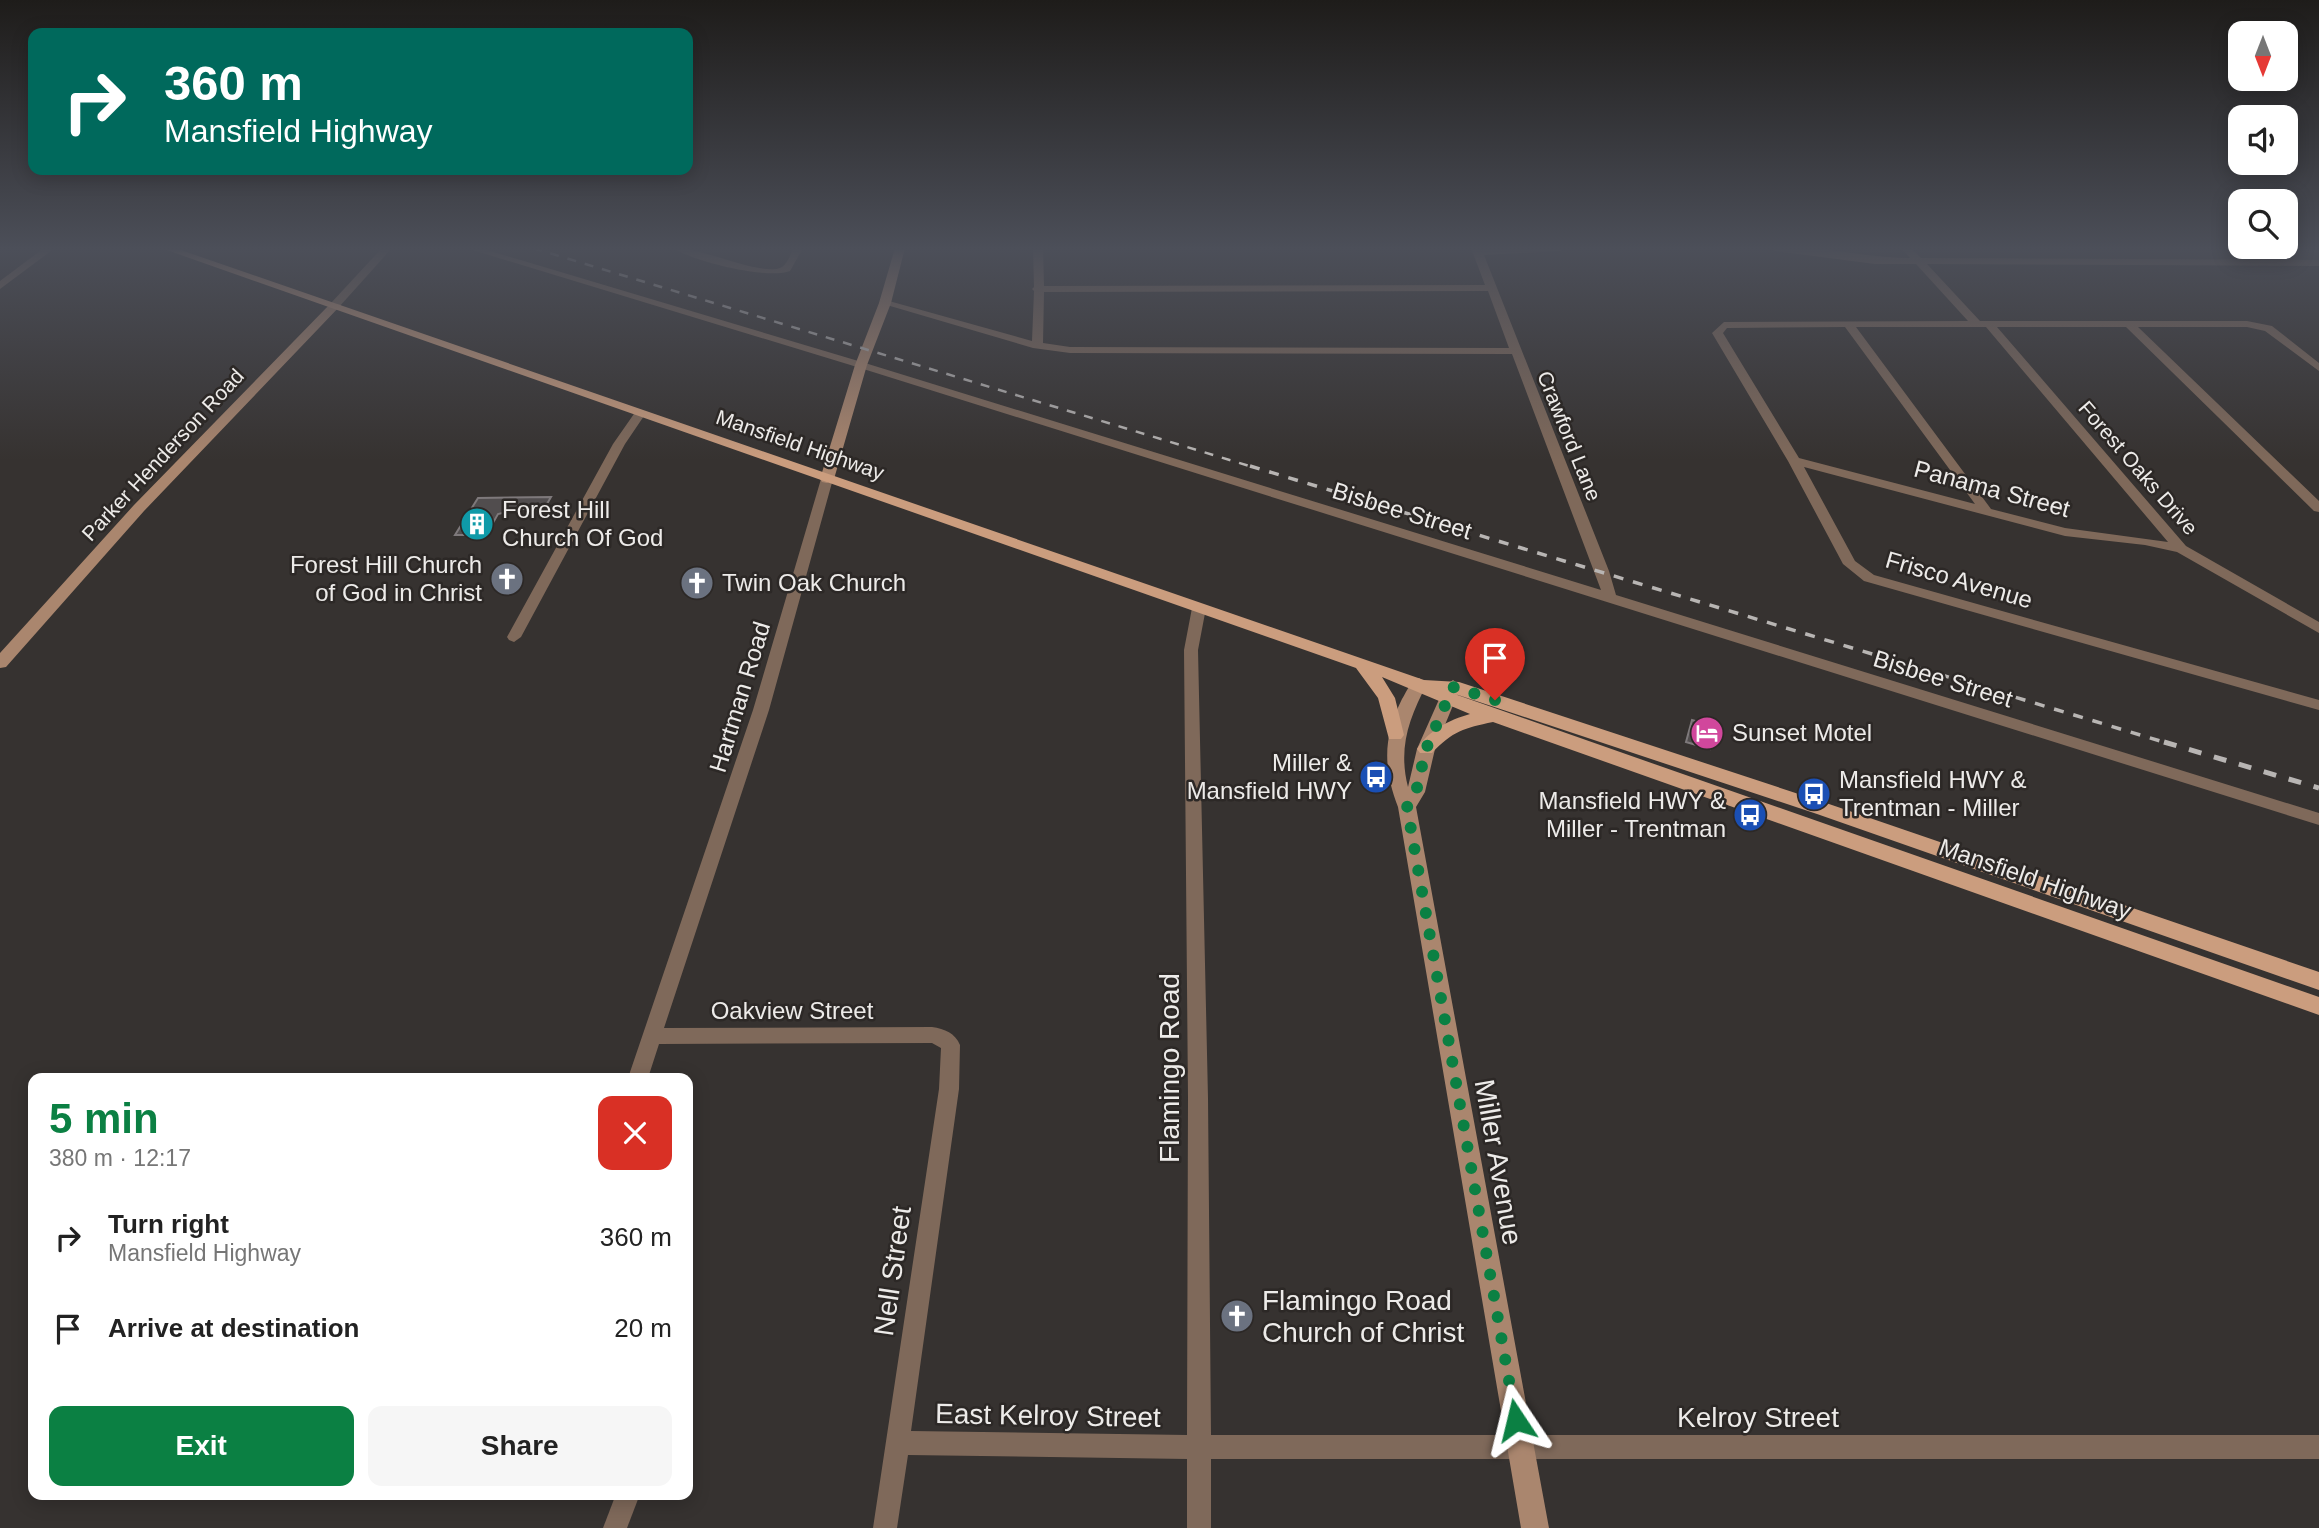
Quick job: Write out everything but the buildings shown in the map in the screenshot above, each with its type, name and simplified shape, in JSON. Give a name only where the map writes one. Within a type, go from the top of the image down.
[{"type":"main road","name":"Mansfield Highway","points":[[375,319],[1419,684],[1823,809],[2319,981]]},
{"type":"main road","points":[[1356,662],[1376,678],[1386,694],[1395,735]]},
{"type":"main road","name":"Mansfield Highway","points":[[1450,693],[1496,716],[2319,1006]]},
{"type":"main road","points":[[1426,749],[1445,729],[1458,722],[1496,716]]},
{"type":"main road","points":[[1817,828],[1823,809]]},
{"type":"street","name":"Parker Henderson Road","points":[[0,663],[139,509],[321,319]]},
{"type":"street","name":"Bisbee Street","points":[[710,319],[2319,819]]},
{"type":"street","name":"Hartman Road","points":[[640,1073],[761,710],[861,365],[879,319]]},
{"type":"street","points":[[943,319],[1037,346],[1070,350],[1515,351]]},
{"type":"street","points":[[1037,346],[1040,319]]},
{"type":"street","name":"Crawford Lane","points":[[1502,319],[1602,571],[1610,600]]},
{"type":"street","name":"Forest Oaks Drive","points":[[1978,319],[2181,549],[2319,628]]},
{"type":"street","name":"Frisco Avenue","points":[[1848,324],[1734,324],[1718,329],[1717,333],[1794,461],[1850,564],[1869,578],[2319,705]]},
{"type":"street","points":[[1848,324],[2247,324],[2268,328],[2319,368]]},
{"type":"street","points":[[1848,324],[1986,511]]},
{"type":"street","points":[[2130,325],[2319,509]]},
{"type":"street","points":[[514,637],[583,509],[640,413]]},
{"type":"street","name":"Panama Street","points":[[1794,461],[2081,535],[2145,541],[2181,549]]},
{"type":"street","name":"Flamingo Road","points":[[1199,608],[1191,650],[1198,1098],[1199,1528]]},
{"type":"street","name":"Miller Avenue","points":[[1419,684],[1395,735],[1395,781],[1407,807],[1426,930],[1535,1528]]},
{"type":"street","points":[[1407,807],[1416,792],[1426,749],[1450,693]]},
{"type":"street","name":"Oakview Street","points":[[653,1036],[932,1035]]},
{"type":"street","name":"Nell Street","points":[[885,1528],[952,1062],[951,1045],[942,1037],[932,1035]]},
{"type":"street","name":"East Kelroy Street","points":[[897,1443],[1198,1447]]},
{"type":"street","name":"Kelroy Street","points":[[1198,1447],[2319,1447]]},
{"type":"street","points":[[615,1528],[626,1500]]},
{"type":"railway","points":[[767,319],[1256,468]]},
{"type":"railway","points":[[1250,466],[2170,744]]},
{"type":"railway","points":[[2164,742],[2319,788]]},
{"type":"place","name":"Forest Hill Church Of God","points":[[477,524]]},
{"type":"place","name":"Forest Hill Church of God in Christ","points":[[507,579]]},
{"type":"place","name":"Twin Oak Church","points":[[697,583]]},
{"type":"place","name":"Sunset Motel","points":[[1707,733]]},
{"type":"place","name":"Miller & Mansfield HWY","points":[[1376,777]]},
{"type":"place","name":"Mansfield HWY & Trentman - Miller","points":[[1814,794]]},
{"type":"place","name":"Mansfield HWY & Miller - Trentman","points":[[1750,815]]},
{"type":"place","name":"Flamingo Road Church of Christ","points":[[1237,1316]]},
{"type":"route","points":[[1495,700],[1453,687],[1426,749],[1416,792],[1407,807],[1426,930],[1516,1420]]}]
